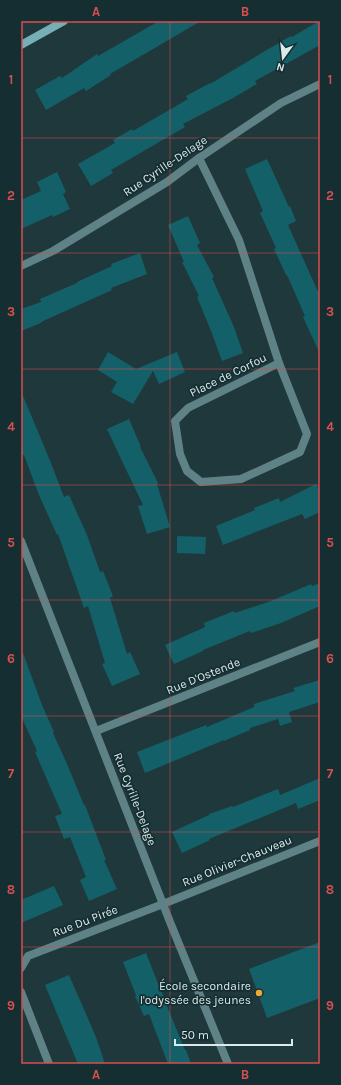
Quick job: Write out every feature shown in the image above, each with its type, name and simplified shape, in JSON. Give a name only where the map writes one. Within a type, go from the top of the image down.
[{"type":"street","points":[[21,45],[64,21]]},
{"type":"street","name":"Rue Cyrille-Delage","points":[[21,266],[53,251],[154,190],[281,103],[320,84]]},
{"type":"street","name":"Place de Corfou","points":[[199,158],[239,240],[279,363],[307,434],[300,452],[241,478],[201,482],[188,471],[182,459],[175,421],[188,408],[279,363]]},
{"type":"street","name":"Rue Cyrille-Delage","points":[[21,541],[163,904],[228,1064]]},
{"type":"street","name":"Rue D'Ostende","points":[[96,731],[320,642]]},
{"type":"street","name":"Rue Olivier-Chauveau","points":[[163,904],[320,841]]},
{"type":"street","name":"Rue Du Pirée","points":[[21,968],[28,956],[163,904]]},
{"type":"street","points":[[21,992],[48,1064]]},
{"type":"building","points":[[159,21],[201,21],[110,74],[111,75],[86,91],[84,88],[46,110],[35,90],[60,76],[62,78],[97,54],[98,56]]},
{"type":"building","points":[[319,21],[320,45],[255,81],[257,84],[233,98],[183,124],[185,127],[111,170],[113,173],[91,186],[78,164],[115,143],[113,140],[132,129],[133,131],[188,99],[186,96],[210,84]]},
{"type":"building","points":[[267,159],[296,221],[288,225],[320,296],[320,354],[303,317],[305,316],[274,249],[276,248],[260,213],[263,211],[245,169]]},
{"type":"building","points":[[57,172],[66,192],[63,194],[70,209],[53,217],[52,215],[21,229],[21,200],[41,191],[37,182]]},
{"type":"building","points":[[188,216],[200,243],[197,245],[214,277],[212,278],[234,327],[243,353],[222,361],[197,297],[199,296],[182,262],[184,262],[168,225]]},
{"type":"building","points":[[140,253],[147,274],[111,288],[112,290],[21,331],[21,309],[41,302],[40,299],[112,266],[111,264]]},
{"type":"building","points":[[108,352],[136,369],[177,352],[185,372],[159,384],[153,371],[133,404],[111,392],[117,382],[98,370]]},
{"type":"building","points":[[21,391],[64,497],[69,495],[87,535],[100,572],[103,571],[113,596],[110,598],[127,654],[130,652],[140,674],[112,686],[102,664],[105,663],[88,606],[84,608],[58,534],[57,535],[39,495],[24,455],[21,456]]},
{"type":"building","points":[[129,419],[140,447],[158,483],[157,484],[170,527],[147,534],[138,506],[143,505],[107,429]]},
{"type":"building","points":[[316,484],[320,491],[320,512],[305,519],[302,514],[223,545],[216,526],[255,510],[254,508],[279,498],[280,502]]},
{"type":"building","points":[[177,536],[206,537],[205,554],[177,553]]},
{"type":"building","points":[[320,583],[320,606],[281,623],[251,633],[250,631],[203,650],[174,664],[165,645],[205,627],[204,623],[234,611],[235,613],[271,601],[311,584],[312,586]]},
{"type":"building","points":[[21,653],[23,653],[42,705],[54,732],[53,733],[85,805],[106,860],[104,860],[117,889],[89,901],[80,880],[86,877],[70,837],[64,839],[55,816],[62,814],[35,752],[37,751],[21,716]]},
{"type":"building","points":[[320,680],[320,702],[289,712],[292,722],[280,726],[278,719],[250,728],[250,730],[145,773],[137,752],[206,725],[207,727],[254,707],[254,704],[295,691],[293,688]]},
{"type":"building","points":[[320,778],[320,800],[298,809],[296,803],[209,839],[210,840],[182,853],[172,832],[209,814],[232,806],[233,807],[278,789],[280,795]]},
{"type":"building","points":[[54,886],[63,905],[21,923],[21,900]]},
{"type":"building","points":[[320,942],[320,998],[267,1018],[249,969]]},
{"type":"building","points":[[146,953],[191,1064],[168,1064],[149,1014],[144,1016],[135,996],[136,995],[123,962]]},
{"type":"building","points":[[69,975],[96,1037],[105,1064],[78,1064],[45,985]]},
{"type":"place","name":"École secondaire l'odyssée des jeunes","points":[[259,993]]}]
